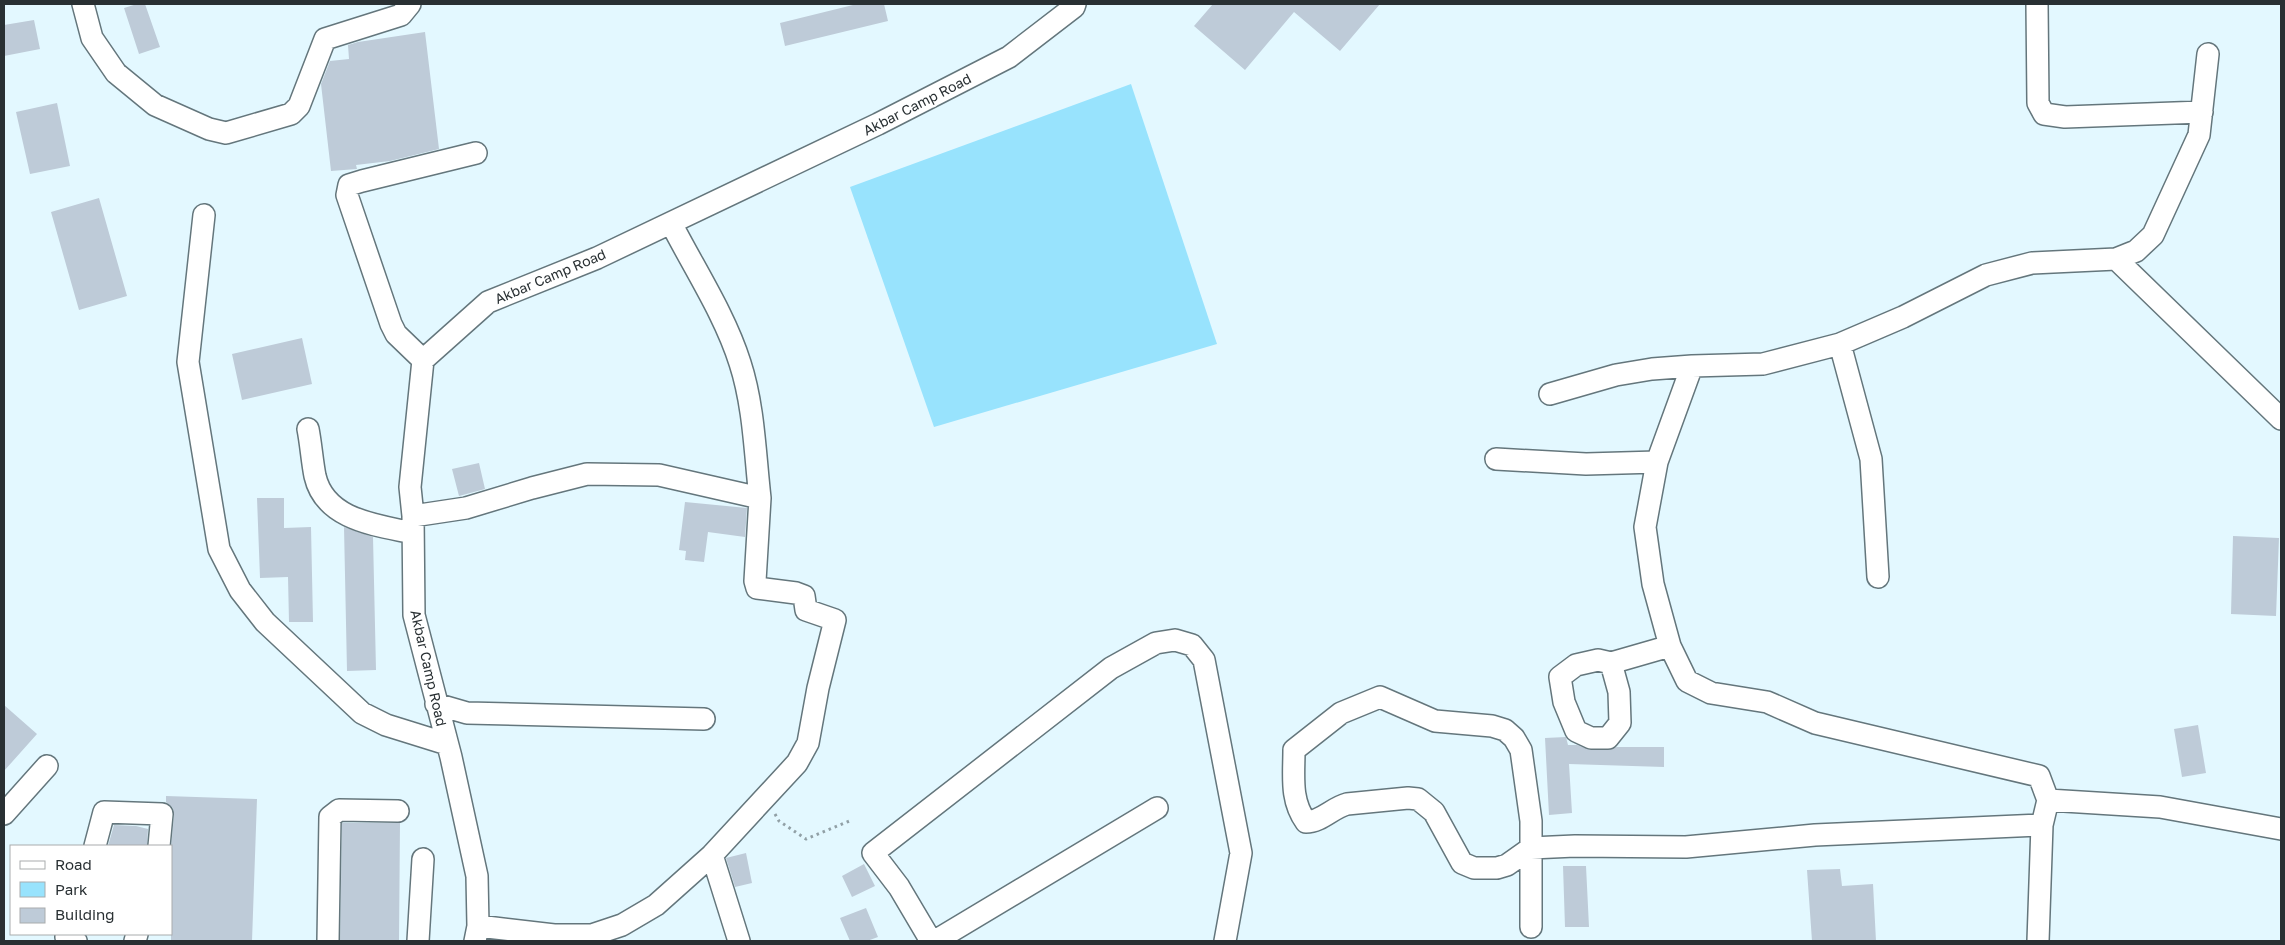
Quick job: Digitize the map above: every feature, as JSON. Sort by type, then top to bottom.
[{"type":"street","points":[[83,4],[92,38],[116,74],[155,105],[209,129],[226,133],[291,114],[299,106],[325,39],[401,15],[410,4]]},
{"type":"street","name":"Akbar Camp Road","points":[[477,934],[477,876],[447,744],[414,615],[413,524],[410,487],[422,360],[488,302],[597,258],[878,124],[1009,57],[1074,7],[1075,4]]},
{"type":"street","points":[[2037,4],[2038,103],[2044,114],[2065,117],[2202,112]]},
{"type":"street","points":[[1550,394],[1616,375],[1652,369],[1764,364],[1840,344],[1903,317],[1986,275],[2032,263],[2116,259],[2136,251],[2153,235],[2199,135],[2208,54]]},
{"type":"street","points":[[422,360],[396,334],[391,324],[347,195],[350,185],[362,181],[476,153]]},
{"type":"street","points":[[204,215],[188,362],[220,549],[240,590],[265,622],[362,713],[386,725],[447,744]]},
{"type":"street","points":[[477,934],[592,935],[622,925],[656,905],[712,855],[797,763],[808,743],[818,688],[835,620],[806,610],[804,596],[796,593],[757,588],[755,580],[760,498],[752,428],[740,364],[729,335],[671,223]]},
{"type":"street","points":[[2116,259],[2281,419]]},
{"type":"street","points":[[1840,344],[1871,459],[1878,578]]},
{"type":"street","points":[[1692,366],[1657,462],[1645,527],[1653,584],[1670,646],[1687,681],[1711,693],[1767,702],[1815,723],[2039,776],[2048,800],[2042,825],[2038,941]]},
{"type":"street","points":[[308,429],[315,478],[328,502],[359,521],[413,524],[532,488],[587,474],[659,475],[760,498]]},
{"type":"street","points":[[1496,459],[1586,464],[1657,462]]},
{"type":"street","points":[[931,941],[899,886],[874,853],[1112,668],[1156,643],[1175,640],[1192,645],[1204,660],[1240,853],[1225,941]]},
{"type":"street","points":[[1611,663],[1670,646]]},
{"type":"street","points":[[1531,927],[1531,848],[1531,820],[1521,750],[1514,738],[1505,730],[1492,726],[1435,721],[1380,697],[1341,713],[1294,750],[1293,792],[1298,812],[1306,822],[1315,822],[1338,806],[1347,804],[1408,798],[1418,800],[1434,812],[1462,863],[1474,868],[1497,868],[1507,865],[1531,848],[1575,846],[1686,847],[1815,835],[2042,825]]},
{"type":"street","points":[[436,704],[460,712],[484,714],[704,719]]},
{"type":"street","points":[[4,814],[47,766]]},
{"type":"street","points":[[2048,800],[2160,807],[2281,829]]},
{"type":"street","points":[[935,941],[1157,808]]},
{"type":"street","points":[[328,941],[330,817],[339,810],[398,810]]},
{"type":"street","points":[[95,845],[104,812],[162,814],[159,845]]},
{"type":"street","points":[[712,855],[739,941]]},
{"type":"street","points":[[418,941],[423,859]]},
{"type":"path","points":[[764,797],[779,821],[806,839],[852,820]]},
{"type":"green space","points":[[1131,84],[1217,344],[934,427],[850,187]]},
{"type":"building","points":[[145,4],[160,47],[139,54],[124,8]]},
{"type":"building","points":[[857,4],[884,4],[888,21],[785,46],[780,23]]},
{"type":"building","points":[[1213,4],[1380,4],[1340,51],[1294,12],[1245,70],[1194,26]]},
{"type":"building","points":[[34,20],[40,49],[4,56],[4,25]]},
{"type":"building","points":[[425,32],[439,149],[390,161],[356,165],[357,169],[331,171],[321,84],[330,61],[349,59],[348,45]]},
{"type":"building","points":[[57,103],[70,166],[30,174],[16,112]]},
{"type":"building","points":[[99,198],[127,296],[79,310],[51,212]]},
{"type":"building","points":[[302,338],[312,384],[242,400],[232,354]]},
{"type":"building","points":[[479,463],[485,489],[459,496],[452,469]]},
{"type":"building","points":[[257,498],[284,498],[284,528],[311,527],[313,622],[289,622],[288,577],[260,578]]},
{"type":"building","points":[[685,502],[747,508],[745,537],[708,532],[704,562],[685,560],[686,551],[679,550]]},
{"type":"building","points":[[344,527],[373,537],[376,670],[347,671]]},
{"type":"building","points":[[2233,536],[2279,538],[2276,616],[2231,614]]},
{"type":"building","points":[[4,705],[37,734],[4,771]]},
{"type":"building","points":[[2198,725],[2206,773],[2182,777],[2174,729]]},
{"type":"building","points":[[1566,737],[1568,745],[1577,745],[1591,750],[1608,750],[1617,747],[1664,747],[1664,767],[1569,764],[1572,813],[1549,815],[1545,738]]},
{"type":"building","points":[[166,796],[257,799],[252,941],[171,941],[171,845],[174,815],[173,808],[166,802]]},
{"type":"building","points":[[342,823],[400,823],[399,941],[340,941]]},
{"type":"building","points":[[114,825],[136,826],[148,829],[147,845],[108,845]]},
{"type":"building","points":[[746,853],[752,883],[735,887],[726,858]]},
{"type":"building","points":[[864,864],[875,886],[852,897],[842,876]]},
{"type":"building","points":[[1563,866],[1586,866],[1589,927],[1565,927]]},
{"type":"building","points":[[1840,869],[1842,886],[1873,884],[1876,941],[1812,941],[1807,870]]},
{"type":"building","points":[[866,908],[878,937],[867,941],[850,941],[840,918]]}]
